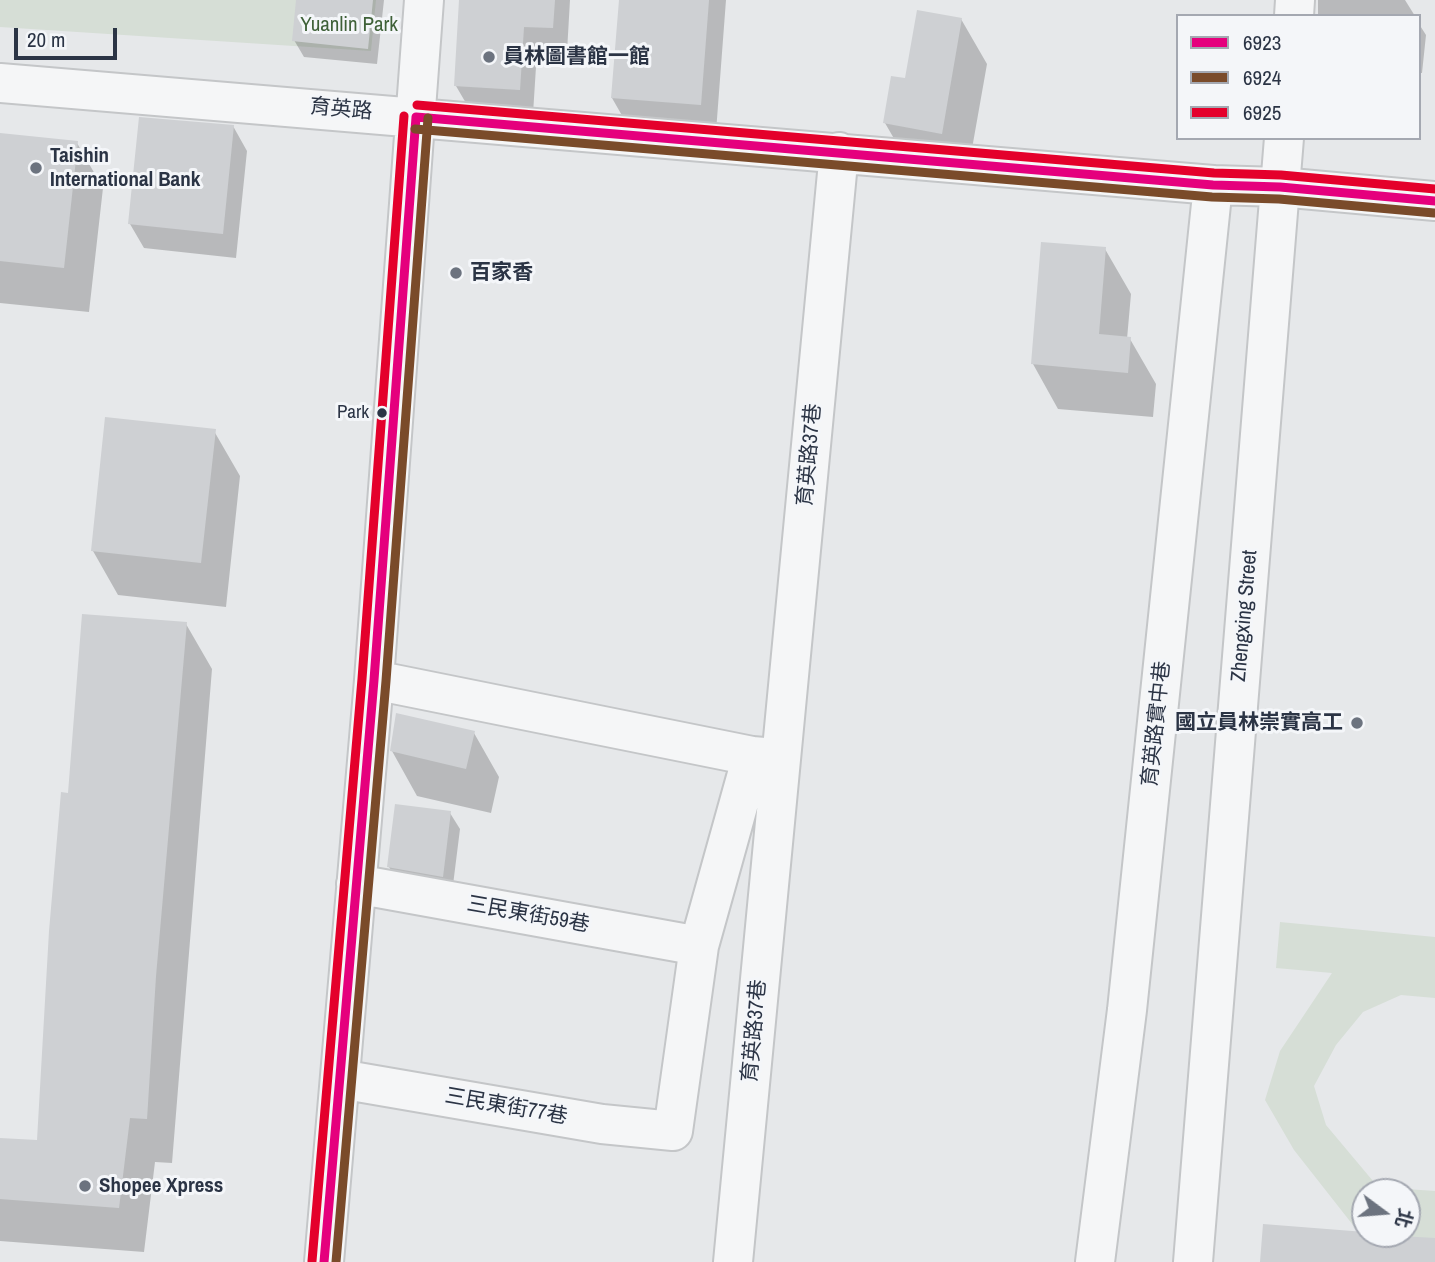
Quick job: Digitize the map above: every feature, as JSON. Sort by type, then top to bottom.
[{"type":"street","points":[[324,1262],[374,680],[424,0]]},
{"type":"street","name":"育英路","points":[[0,83],[1213,185],[1280,187],[1435,201]]},
{"type":"street","name":"Zhengxing Street","points":[[1193,1262],[1284,140]]},
{"type":"street","name":"育英路37巷","points":[[733,1262],[767,757],[839,152]]},
{"type":"street","name":"育英路實中巷","points":[[1095,1262],[1129,996],[1213,185]]},
{"type":"street","points":[[374,680],[767,757],[699,946]]},
{"type":"street","name":"三民東街59巷","points":[[356,884],[699,946]]},
{"type":"street","name":"三民東街77巷","points":[[340,1079],[602,1124],[673,1131],[699,946]]},
{"type":"green space","name":"Yuanlin Park","points":[[0,0],[376,0],[371,51],[0,27]]},
{"type":"green space","points":[[1280,922],[1435,937],[1435,998],[1401,995],[1363,1012],[1336,1045],[1314,1086],[1326,1125],[1370,1178],[1351,1178],[1351,1223],[1294,1150],[1265,1100],[1280,1051],[1332,973],[1276,968]]},
{"type":"green space","points":[[1421,1190],[1435,1191],[1435,1240],[1421,1239]]},
{"type":"building","points":[[296,0],[373,0],[368,49],[292,41]]},
{"type":"building","name":"員林圖書館一館","points":[[459,0],[555,0],[553,28],[524,27],[520,90],[454,86]]},
{"type":"building","points":[[619,0],[709,0],[701,105],[611,98]]},
{"type":"building","points":[[917,10],[962,18],[942,134],[883,123],[891,76],[905,78]]},
{"type":"building","points":[[139,117],[234,125],[223,234],[128,224]]},
{"type":"building","points":[[0,133],[78,141],[64,268],[0,261]]},
{"type":"building","points":[[1041,242],[1106,247],[1099,334],[1131,337],[1128,373],[1031,364]]},
{"type":"building","points":[[105,417],[216,429],[201,563],[91,551]]},
{"type":"building","points":[[82,614],[187,622],[156,976],[147,1119],[130,1118],[119,1208],[0,1199],[0,1138],[37,1140],[49,931],[61,792],[68,793]]},
{"type":"building","points":[[396,713],[475,731],[466,769],[390,751]]},
{"type":"building","points":[[395,804],[451,811],[443,877],[387,867]]},
{"type":"building","points":[[1263,1224],[1351,1231],[1351,1248],[1421,1248],[1421,1237],[1435,1238],[1435,1262],[1260,1262]]},
{"type":"transit line","name":"6925","points":[[417,105],[1214,173],[1281,175],[1435,189]]},
{"type":"transit line","name":"6925","points":[[312,1261],[362,679],[404,116]]},
{"type":"transit line","name":"6923","points":[[416,117],[1213,185],[1280,187],[1435,201]]},
{"type":"transit line","name":"6923","points":[[324,1262],[374,680],[416,117]]},
{"type":"transit line","name":"6924","points":[[336,1262],[386,681],[428,118]]},
{"type":"transit line","name":"6924","points":[[415,129],[1212,197],[1279,199],[1434,213]]},
{"type":"place","name":"員林圖書館一館","points":[[489,57]]},
{"type":"place","name":"Taishin International Bank","points":[[36,168]]},
{"type":"place","name":"百家香","points":[[456,273]]},
{"type":"place","name":"Park","points":[[382,413]]},
{"type":"place","name":"國立員林崇實高工","points":[[1357,723]]},
{"type":"place","name":"Shopee Xpress","points":[[85,1186]]}]
